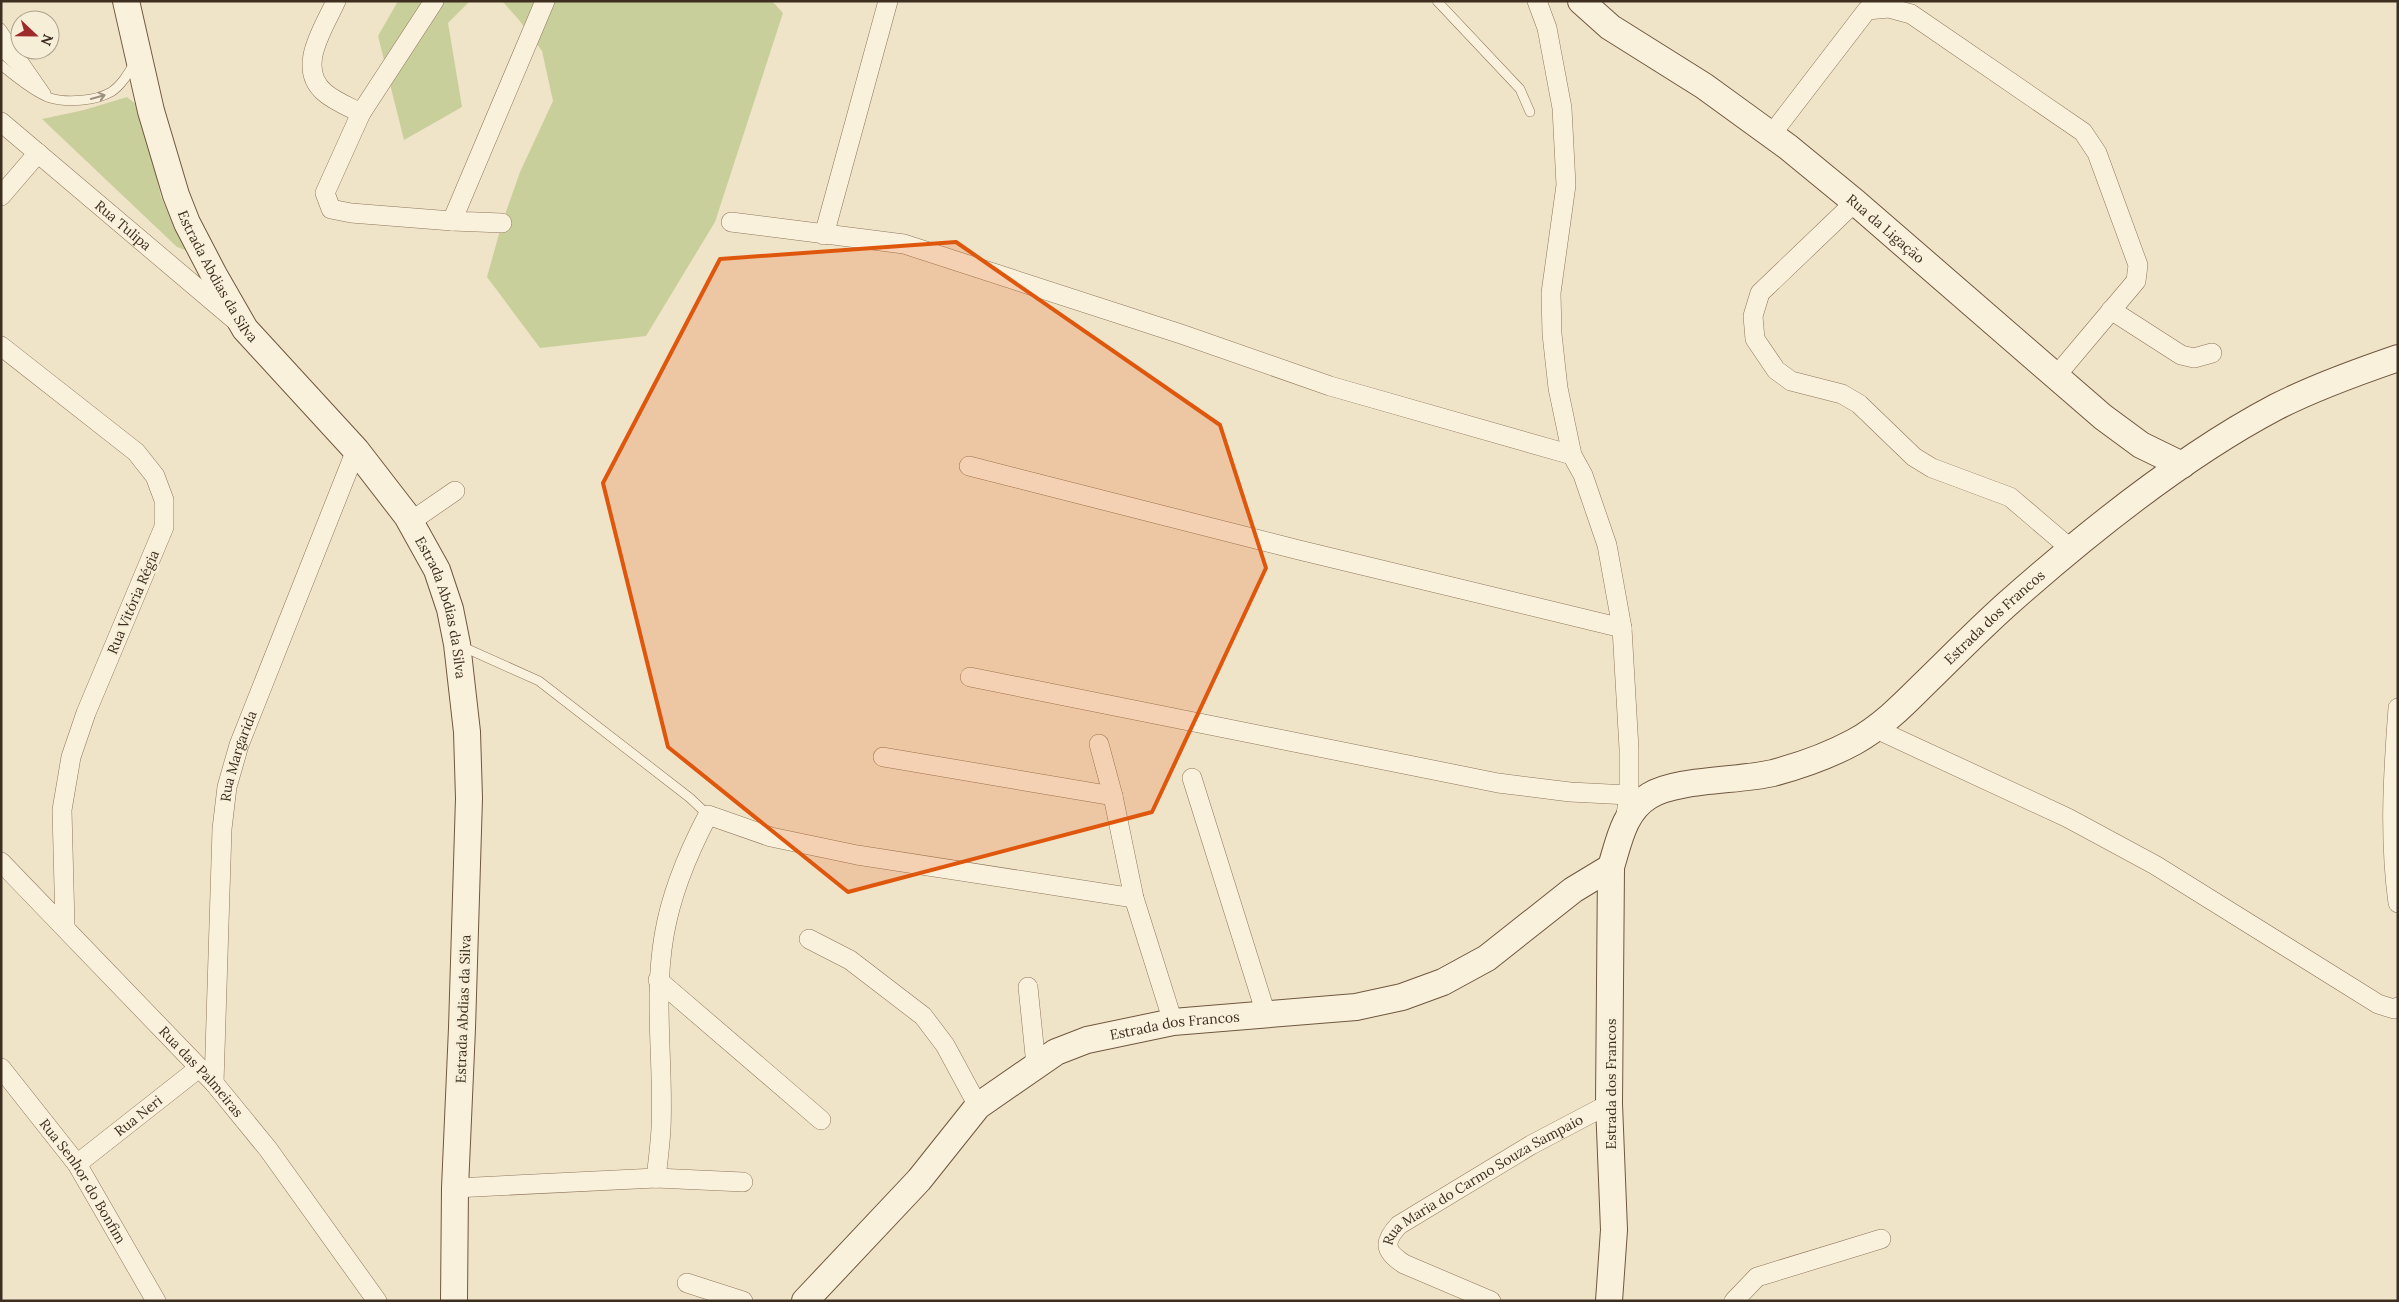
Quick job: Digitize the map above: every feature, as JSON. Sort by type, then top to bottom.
[{"type":"street","name":"Estrada Abdias da Silva","points":[[126,1],[138,57],[176,195],[192,231],[245,329],[356,450],[383,483],[410,522],[437,570],[450,609],[457,644],[467,732],[469,798],[463,1018],[455,1188],[454,1301]]},
{"type":"street","points":[[336,1],[312,56],[312,78],[325,92],[361,113]]},
{"type":"street","points":[[434,1],[361,113],[325,193],[331,209],[352,213],[502,223]]},
{"type":"street","points":[[452,221],[545,1]]},
{"type":"street","points":[[824,235],[888,1]]},
{"type":"street","points":[[1537,1],[1547,28],[1562,108],[1566,186],[1551,292],[1552,334],[1558,388],[1572,455],[1583,475],[1607,545],[1622,628],[1629,749],[1629,795],[1625,822]]},
{"type":"street","name":"Rua da Ligação","points":[[1581,1],[1610,27],[1704,86],[1771,135],[1856,202],[2102,417],[2141,445],[2182,465]]},
{"type":"street","points":[[1771,135],[1867,10],[1889,8],[1911,14],[2083,132],[2097,153],[2138,265],[2136,281],[2056,376]]},
{"type":"street","name":"Rua Tulipa","points":[[1,122],[245,329]]},
{"type":"street","points":[[1,196],[38,153]]},
{"type":"street","points":[[1856,202],[1760,293],[1753,316],[1755,339],[1776,370],[1791,382],[1842,394],[1859,404],[1914,457],[1932,468],[2010,497],[2071,549]]},
{"type":"street","points":[[731,222],[904,244],[1172,331],[1330,386],[1572,455]]},
{"type":"street","points":[[2111,310],[2181,355],[2194,358],[2212,353]]},
{"type":"street","name":"Rua Vitória Régia","points":[[1,346],[136,452],[155,476],[164,500],[164,527],[86,713],[71,756],[62,810],[65,926]]},
{"type":"street","name":"Estrada dos Francos","points":[[1609,1301],[1614,1230],[1609,1104],[1611,867],[1625,822],[1634,809],[1649,795],[1671,788],[1772,773],[1855,742],[1895,712],[2005,607],[2071,549],[2182,465],[2233,431],[2278,406],[2353,373],[2398,358]]},
{"type":"street","name":"Rua Margarida","points":[[214,1083],[222,829],[227,787],[239,745],[265,675],[356,450]]},
{"type":"street","points":[[970,466],[1308,552],[1622,628]]},
{"type":"street","points":[[410,522],[454,491]]},
{"type":"street","points":[[970,676],[1498,783],[1570,792],[1629,795]]},
{"type":"street","points":[[2398,708],[2392,802],[2392,863],[2398,903]]},
{"type":"street","points":[[1874,728],[2068,818],[2155,865],[2378,1004],[2394,1009],[2398,1007]]},
{"type":"street","points":[[1099,744],[1113,796],[1134,898],[1173,1022]]},
{"type":"street","points":[[883,757],[1113,796]]},
{"type":"street","points":[[1192,778],[1266,1014]]},
{"type":"street","points":[[656,1178],[661,1128],[658,980],[664,934],[677,882],[688,852],[708,815],[771,837],[857,855],[1134,898]]},
{"type":"street","name":"Rua das Palmeiras","points":[[1,862],[65,926],[214,1083],[268,1150],[378,1301]]},
{"type":"street","name":"Estrada dos Francos","points":[[804,1301],[919,1180],[978,1106],[1056,1052],[1086,1040],[1173,1022],[1356,1007],[1402,997],[1443,982],[1487,958],[1573,890],[1611,867]]},
{"type":"street","points":[[808,939],[850,960],[923,1016],[945,1045],[978,1106]]},
{"type":"street","points":[[658,980],[821,1120]]},
{"type":"street","points":[[1028,987],[1036,1066]]},
{"type":"street","name":"Rua Senhor do Bonfim","points":[[1,1068],[77,1164],[156,1301]]},
{"type":"street","name":"Rua Neri","points":[[77,1164],[199,1068]]},
{"type":"street","name":"Rua Maria do Carmo Souza Sampaio","points":[[1491,1301],[1404,1264],[1392,1256],[1387,1245],[1390,1234],[1399,1224],[1523,1150],[1609,1104]]},
{"type":"street","points":[[455,1188],[656,1178],[743,1182]]},
{"type":"street","points":[[1734,1301],[1757,1277],[1882,1239]]},
{"type":"street","points":[[687,1283],[743,1301]]},
{"type":"lane","points":[[1437,1],[1520,88],[1530,112]]},
{"type":"lane","points":[[1,28],[49,98]]},
{"type":"lane","points":[[1,42],[49,98]]},
{"type":"lane","points":[[1,52],[49,98]]},
{"type":"lane","points":[[1,65],[14,76],[49,98],[94,99],[112,92],[124,80],[138,57]]},
{"type":"lane","points":[[457,644],[539,681],[690,798],[708,815]]},
{"type":"highlighted area","points":[[956,242],[1220,425],[1266,568],[1152,812],[848,892],[668,747],[603,483],[720,259]]},
{"type":"green space","points":[[398,1],[470,1],[448,23],[462,107],[404,140],[378,36]]},
{"type":"green space","points":[[502,1],[772,1],[783,13],[715,222],[646,336],[540,348],[487,277],[502,223],[520,172],[553,101],[542,51]]},
{"type":"green space","points":[[127,97],[142,109],[161,197],[173,224],[188,244],[185,250],[177,247],[42,119],[84,110]]}]
